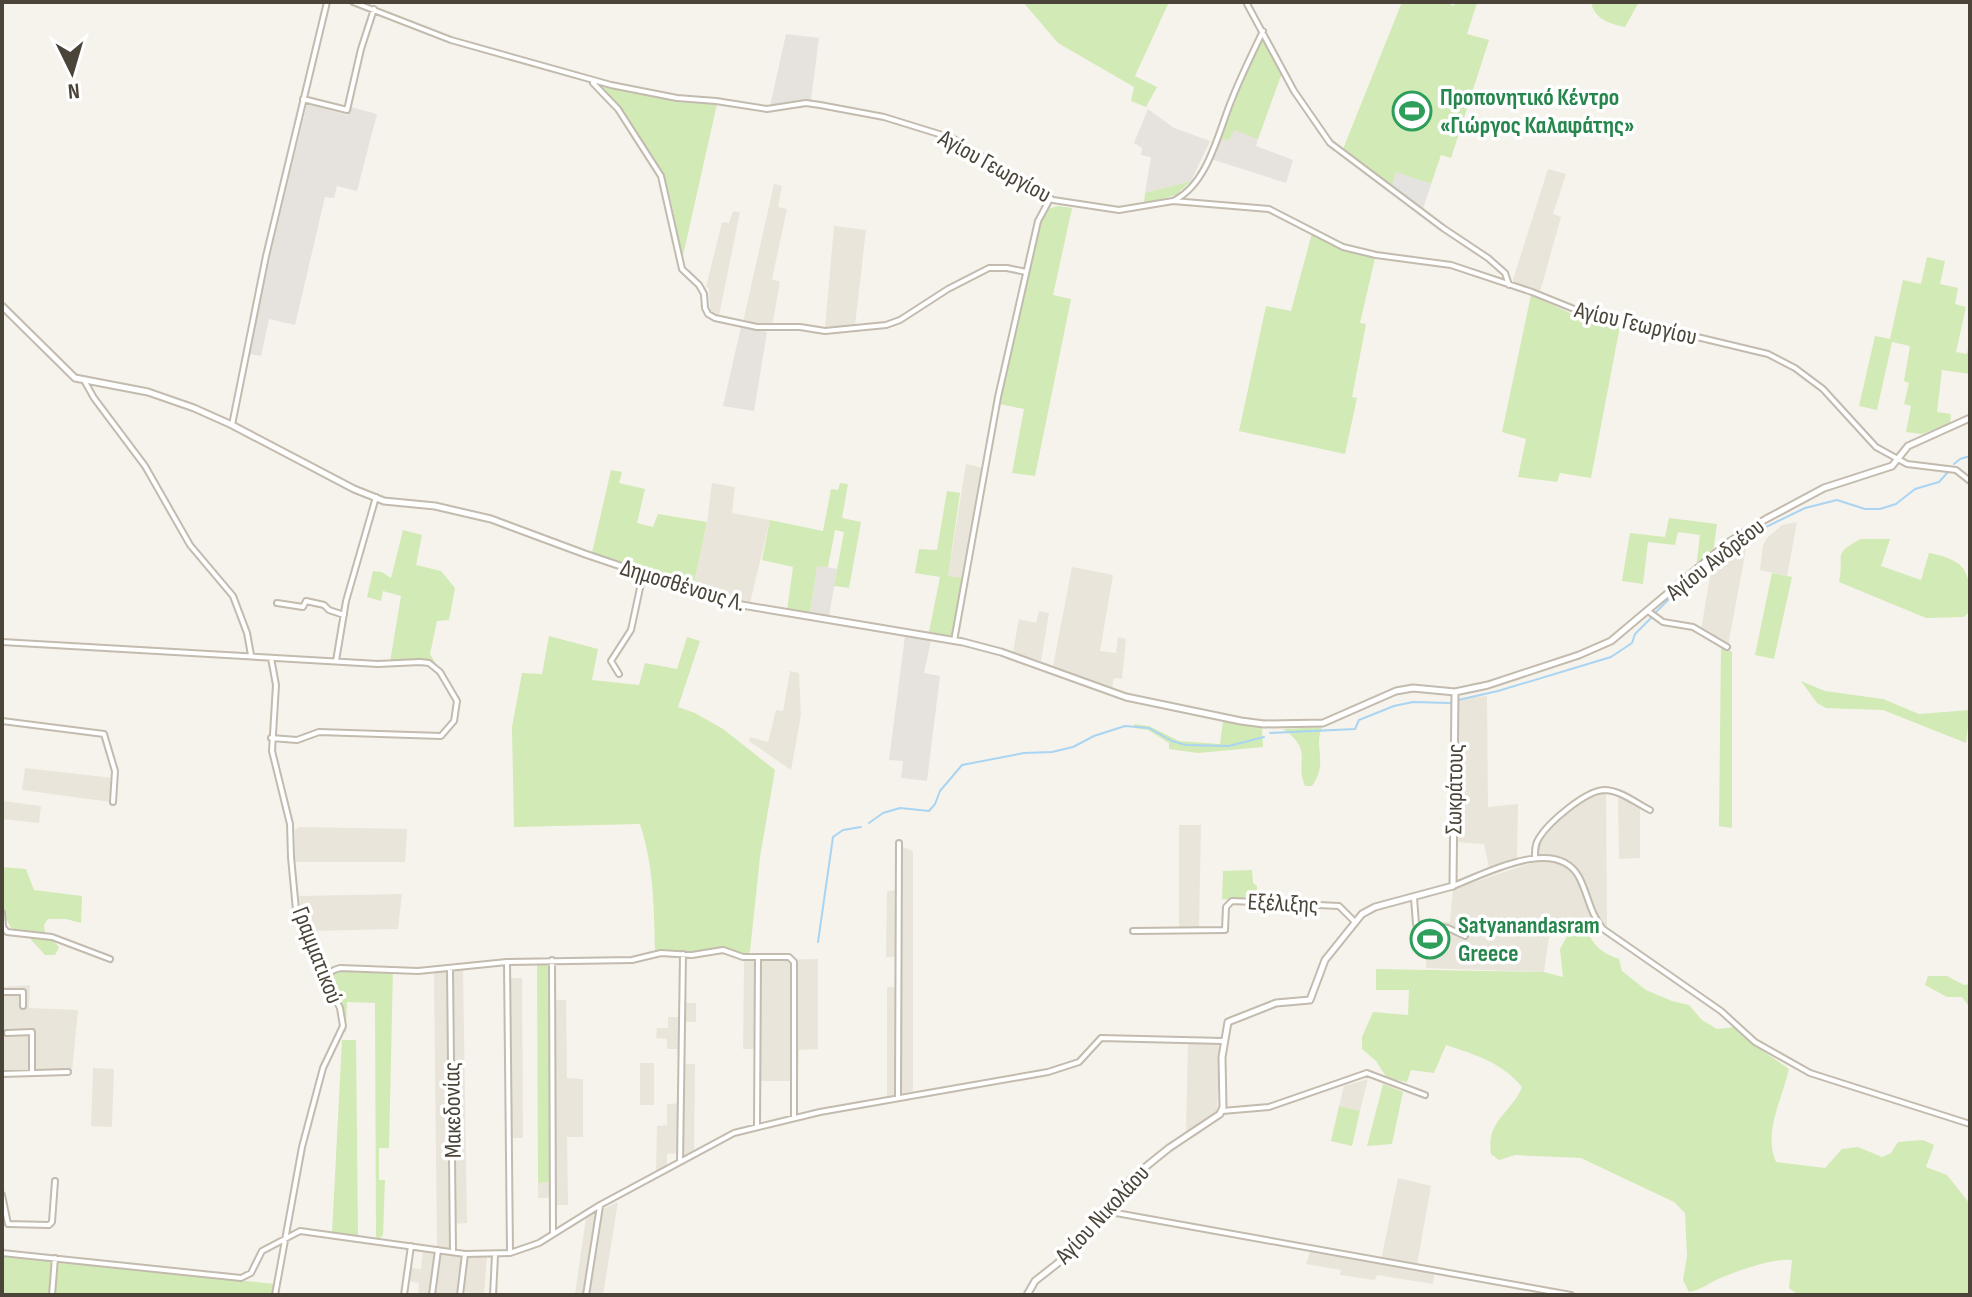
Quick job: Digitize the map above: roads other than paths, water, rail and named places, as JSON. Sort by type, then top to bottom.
[{"type":"street","points":[[232,425],[257,295],[327,2]]},
{"type":"street","name":"Αγίου Γεωργίου","points":[[353,2],[451,40],[590,80],[677,98],[767,109],[806,103],[895,120],[952,138],[1050,199],[1119,210],[1173,201],[1269,209],[1343,247],[1376,255],[1449,264],[1584,313],[1768,354],[1783,360],[1823,389],[1876,447],[1907,464],[1956,470],[1970,481]]},
{"type":"street","points":[[1246,2],[1294,91],[1330,143],[1488,258],[1505,273],[1509,285]]},
{"type":"street","points":[[303,99],[347,110],[374,9]]},
{"type":"street","points":[[1173,201],[1188,194],[1198,179],[1263,31]]},
{"type":"street","points":[[590,80],[618,109],[661,176],[682,269],[699,285],[704,294],[705,308],[715,318],[757,327],[800,327],[825,331],[886,325],[900,320],[948,289],[989,268],[1026,272]]},
{"type":"street","points":[[954,641],[995,411],[1038,221],[1050,199]]},
{"type":"street","name":"Δημοσθένους Λ.","points":[[2,306],[68,372],[85,382],[148,392],[232,425],[354,489],[376,497],[491,519],[730,603],[954,641],[1001,652],[1126,697],[1264,724],[1323,723],[1396,691],[1413,688],[1455,692]]},
{"type":"street","points":[[85,382],[145,466],[190,545],[233,596],[251,655]]},
{"type":"street","name":"Αγίου Ανδρέου","points":[[1455,692],[1488,685],[1579,655],[1615,638],[1729,542],[1766,519],[1824,488],[1892,466],[1908,446],[1970,418]]},
{"type":"street","points":[[336,661],[344,615],[376,497]]},
{"type":"street","points":[[619,674],[611,661],[631,630],[644,573]]},
{"type":"street","points":[[277,603],[303,607],[306,601],[344,615]]},
{"type":"street","points":[[1648,611],[1663,622],[1693,627],[1727,647]]},
{"type":"street","points":[[2,642],[378,664],[429,663],[440,672],[457,701],[454,721],[446,733],[434,736],[319,732],[297,740],[271,738]]},
{"type":"street","name":"Γραμματικού","points":[[271,657],[276,685],[271,738],[276,774],[290,824],[296,910],[317,951],[323,978],[340,1008],[343,1026],[323,1068],[302,1147],[275,1295]]},
{"type":"street","name":"Σωκράτους","points":[[1453,886],[1455,692]]},
{"type":"street","points":[[2,721],[104,734],[115,771],[113,802]]},
{"type":"street","points":[[1535,857],[1536,844],[1542,835],[1574,804],[1591,793],[1614,792],[1650,810]]},
{"type":"street","points":[[898,1097],[899,843]]},
{"type":"street","points":[[1425,1095],[1367,1073],[1269,1107],[1222,1111],[1223,1041],[1228,1022],[1276,1003],[1310,1000],[1325,960],[1355,922],[1375,907],[1453,886],[1535,857],[1554,858],[1573,868],[1580,878],[1597,922],[1603,929],[1721,1011],[1755,1042],[1810,1073],[1970,1124]]},
{"type":"street","points":[[1414,898],[1416,924],[1448,928],[1465,936]]},
{"type":"street","name":"Εξέλιξης","points":[[1133,931],[1225,930],[1226,907],[1232,901],[1339,906],[1355,922]]},
{"type":"street","points":[[2,913],[3,927],[7,932],[52,937],[110,959]]},
{"type":"street","points":[[323,978],[340,968],[409,971],[552,959],[632,960],[661,953],[702,955],[723,950],[743,957],[793,958],[794,1117]]},
{"type":"street","points":[[680,1162],[683,954]]},
{"type":"street","points":[[757,1126],[758,957]]},
{"type":"street","points":[[552,959],[553,1233]]},
{"type":"street","points":[[507,962],[510,1253]]},
{"type":"street","name":"Μακεδονίας","points":[[450,969],[453,1252]]},
{"type":"street","points":[[2,992],[23,992],[23,1006]]},
{"type":"street","points":[[7,1033],[32,1032],[32,1073]]},
{"type":"street","points":[[2,1253],[241,1278],[252,1271],[259,1253],[286,1236],[305,1231],[465,1254],[510,1253],[539,1243],[718,1139],[757,1126],[1062,1068],[1085,1058],[1101,1038],[1223,1041]]},
{"type":"street","points":[[2,1074],[68,1072]]},
{"type":"street","name":"Αγίου Νικολάου","points":[[1027,1295],[1035,1281],[1058,1263],[1133,1177],[1222,1111]]},
{"type":"street","points":[[2,1195],[8,1224],[49,1225],[52,1222],[55,1181]]},
{"type":"street","points":[[586,1295],[600,1205]]},
{"type":"street","points":[[1103,1210],[1571,1295]]},
{"type":"street","points":[[404,1295],[411,1245]]},
{"type":"street","points":[[432,1295],[438,1250]]},
{"type":"street","points":[[460,1295],[465,1254]]},
{"type":"street","points":[[493,1295],[495,1255]]},
{"type":"street","points":[[52,1295],[55,1258]]},
{"type":"waterway","points":[[1954,464],[1970,456]]},
{"type":"waterway","points":[[1656,612],[1764,528],[1805,508],[1837,500],[1865,509],[1880,509],[1896,504],[1915,489],[1939,482],[1948,472]]},
{"type":"waterway","points":[[1458,700],[1611,657],[1632,643],[1635,634],[1651,618]]},
{"type":"waterway","points":[[1270,733],[1355,729],[1359,720],[1394,706],[1413,702],[1450,703]]},
{"type":"waterway","points":[[869,823],[883,813],[900,808],[929,811],[940,791],[962,765],[1073,747],[1125,726],[1149,728],[1186,745],[1229,746],[1264,737]]},
{"type":"waterway","points":[[818,942],[833,837],[843,830],[861,827]]},
{"type":"place","name":"Προπονητικό Κέντρο «Γιώργος Καλαφάτης»","points":[[1412,111]]},
{"type":"place","name":"Satyanandasram Greece","points":[[1430,939]]}]
